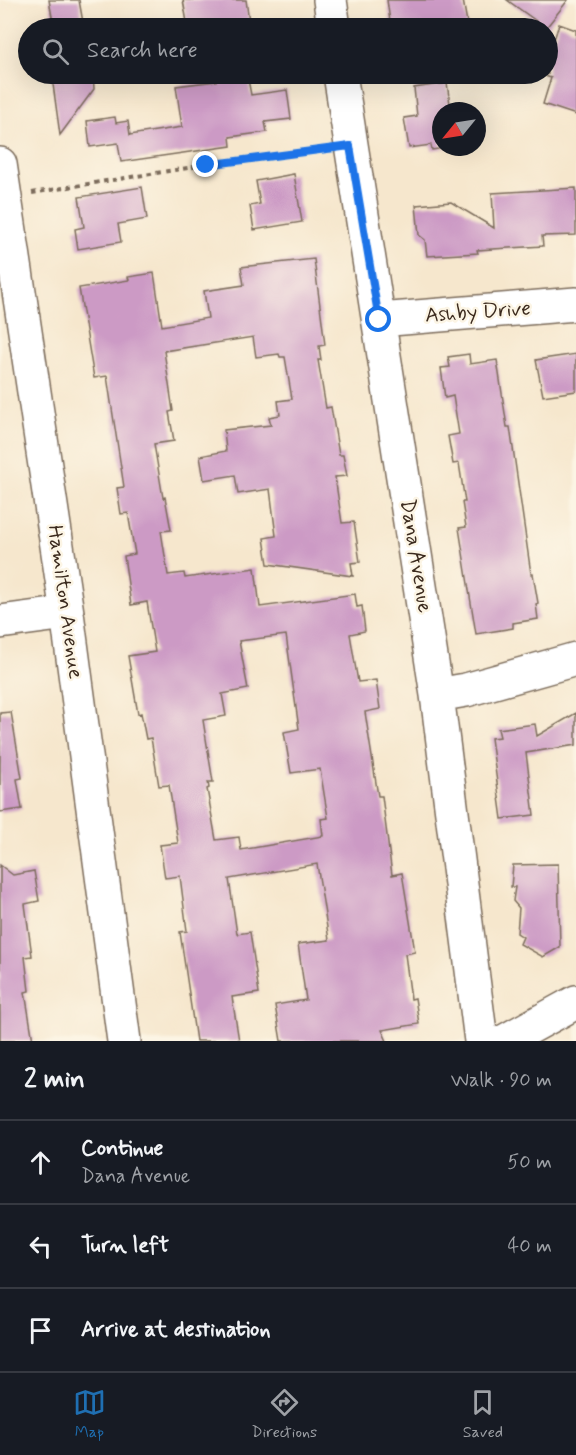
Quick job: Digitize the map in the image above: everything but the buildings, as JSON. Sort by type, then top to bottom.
[{"type":"street","points":[[330,0],[333,18]]},
{"type":"street","name":"Dana Avenue","points":[[341,84],[437,695],[481,1041]]},
{"type":"street","name":"Hamilton Avenue","points":[[0,164],[67,613],[124,1041]]},
{"type":"street","name":"Ashby Drive","points":[[379,320],[576,304]]},
{"type":"street","points":[[0,622],[67,613]]},
{"type":"street","points":[[437,695],[466,690],[576,659]]},
{"type":"street","points":[[505,1041],[576,1002]]},
{"type":"path","points":[[5,198],[206,165],[350,146]]},
{"type":"route","points":[[206,165],[350,146],[379,320]]}]
